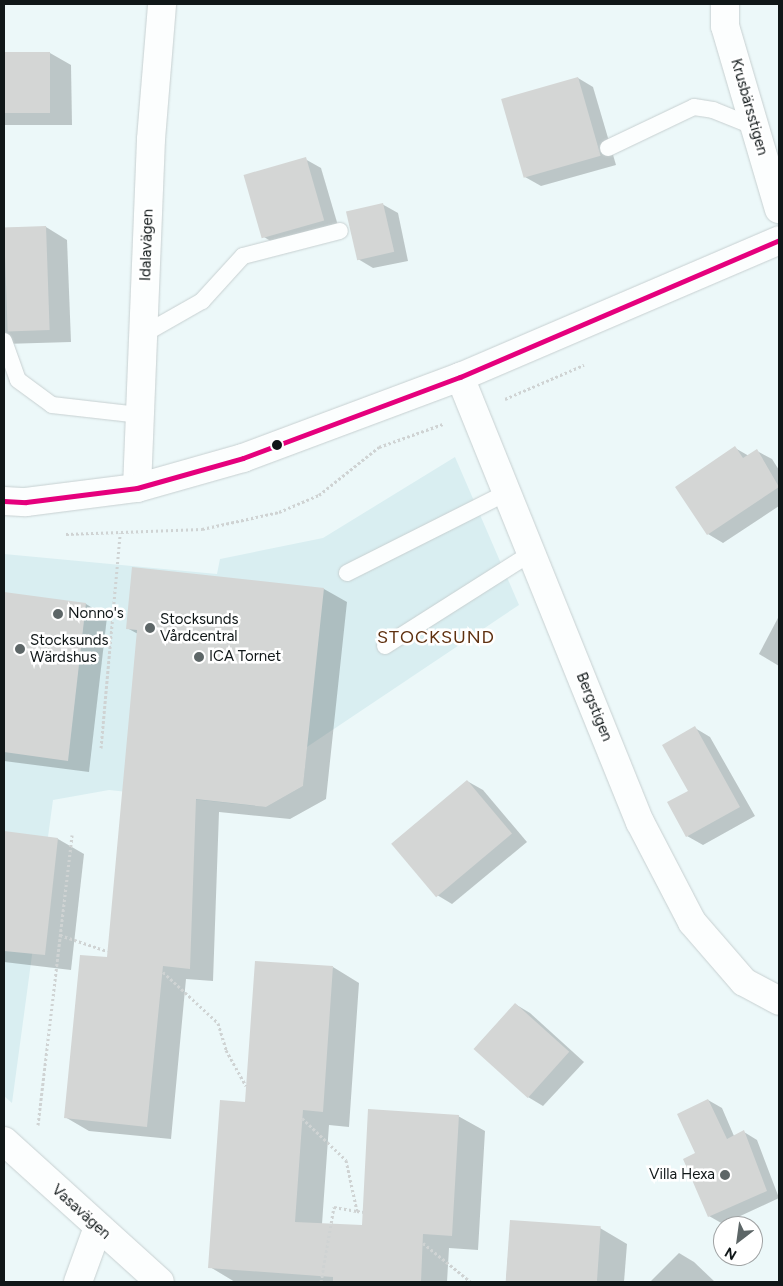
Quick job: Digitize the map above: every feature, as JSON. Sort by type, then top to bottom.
[{"type":"street","name":"Idalavägen","points":[[138,488],[151,139],[162,4]]},
{"type":"street","name":"Krusbärsstigen","points":[[725,4],[725,26],[779,209]]},
{"type":"street","points":[[4,501],[26,502],[138,488],[243,458],[460,377],[779,240]]},
{"type":"street","name":"Bergstigen","points":[[460,377],[640,822],[692,922],[744,982],[779,1001]]},
{"type":"street","name":"Vasavägen","points":[[11,1149],[160,1282]]},
{"type":"street","points":[[78,1282],[98,1227]]},
{"type":"lane","points":[[608,148],[694,107],[713,110],[755,127]]},
{"type":"lane","points":[[144,334],[202,301],[243,256],[340,231]]},
{"type":"lane","points":[[4,341],[18,380],[52,405],[140,415]]},
{"type":"lane","points":[[347,573],[506,493]]},
{"type":"lane","points":[[385,646],[532,558]]},
{"type":"path","points":[[101,748],[120,533]]},
{"type":"path","points":[[11,1149],[38,1130],[72,835]]},
{"type":"path","points":[[60,935],[107,951]]},
{"type":"path","points":[[163,972],[218,1023],[226,1050],[246,1086]]},
{"type":"path","points":[[302,1118],[346,1160],[357,1211]]},
{"type":"path","points":[[321,1282],[334,1207],[363,1212]]},
{"type":"path","points":[[423,1243],[471,1282]]},
{"type":"shaded area","points":[[455,457],[519,605],[307,747],[303,786],[266,807],[109,790],[53,800],[12,1103],[4,1096],[4,554],[217,574],[220,559],[323,538]]},
{"type":"building","points":[[4,52],[50,52],[50,113],[4,113]]},
{"type":"building","points":[[578,77],[601,156],[524,178],[501,99]]},
{"type":"building","points":[[306,157],[324,220],[262,238],[244,175]]},
{"type":"building","points":[[383,203],[394,252],[357,260],[346,212]]},
{"type":"building","points":[[46,226],[50,330],[8,331],[4,227]]},
{"type":"building","points":[[735,446],[743,458],[757,449],[779,487],[707,535],[675,487]]},
{"type":"building","points":[[132,567],[324,588],[303,786],[266,807],[196,799],[190,969],[163,966],[147,1127],[64,1118],[80,955],[107,957],[137,630],[126,629]]},
{"type":"building","points":[[4,592],[86,603],[68,761],[4,752]]},
{"type":"building","points":[[695,726],[740,807],[686,837],[667,802],[688,791],[662,745]]},
{"type":"building","points":[[467,780],[512,834],[436,897],[391,844]]},
{"type":"building","points":[[4,831],[58,838],[45,955],[4,951]]},
{"type":"building","points":[[255,961],[333,966],[323,1112],[303,1110],[295,1222],[362,1225],[368,1109],[459,1115],[452,1236],[423,1234],[421,1282],[333,1282],[333,1277],[208,1268],[220,1100],[245,1102]]},
{"type":"building","points":[[515,1003],[569,1052],[528,1098],[474,1049]]},
{"type":"building","name":"Villa Hexa","points":[[708,1099],[727,1139],[744,1130],[767,1191],[708,1217],[683,1159],[695,1153],[677,1114]]},
{"type":"building","points":[[510,1220],[601,1226],[597,1282],[506,1282]]},
{"type":"transit line","points":[[4,501],[26,502],[137,488],[243,458],[460,377],[779,240]]},
{"type":"place","name":"Nonno's","points":[[58,614]]},
{"type":"place","name":"Stocksunds Vårdcentral","points":[[150,628]]},
{"type":"place","name":"Stocksunds Wärdshus","points":[[20,649]]},
{"type":"place","name":"ICA Tornet","points":[[199,657]]},
{"type":"place","name":"Villa Hexa","points":[[725,1175]]},
{"type":"district","name":"STOCKSUND","points":[[436,637]]}]
